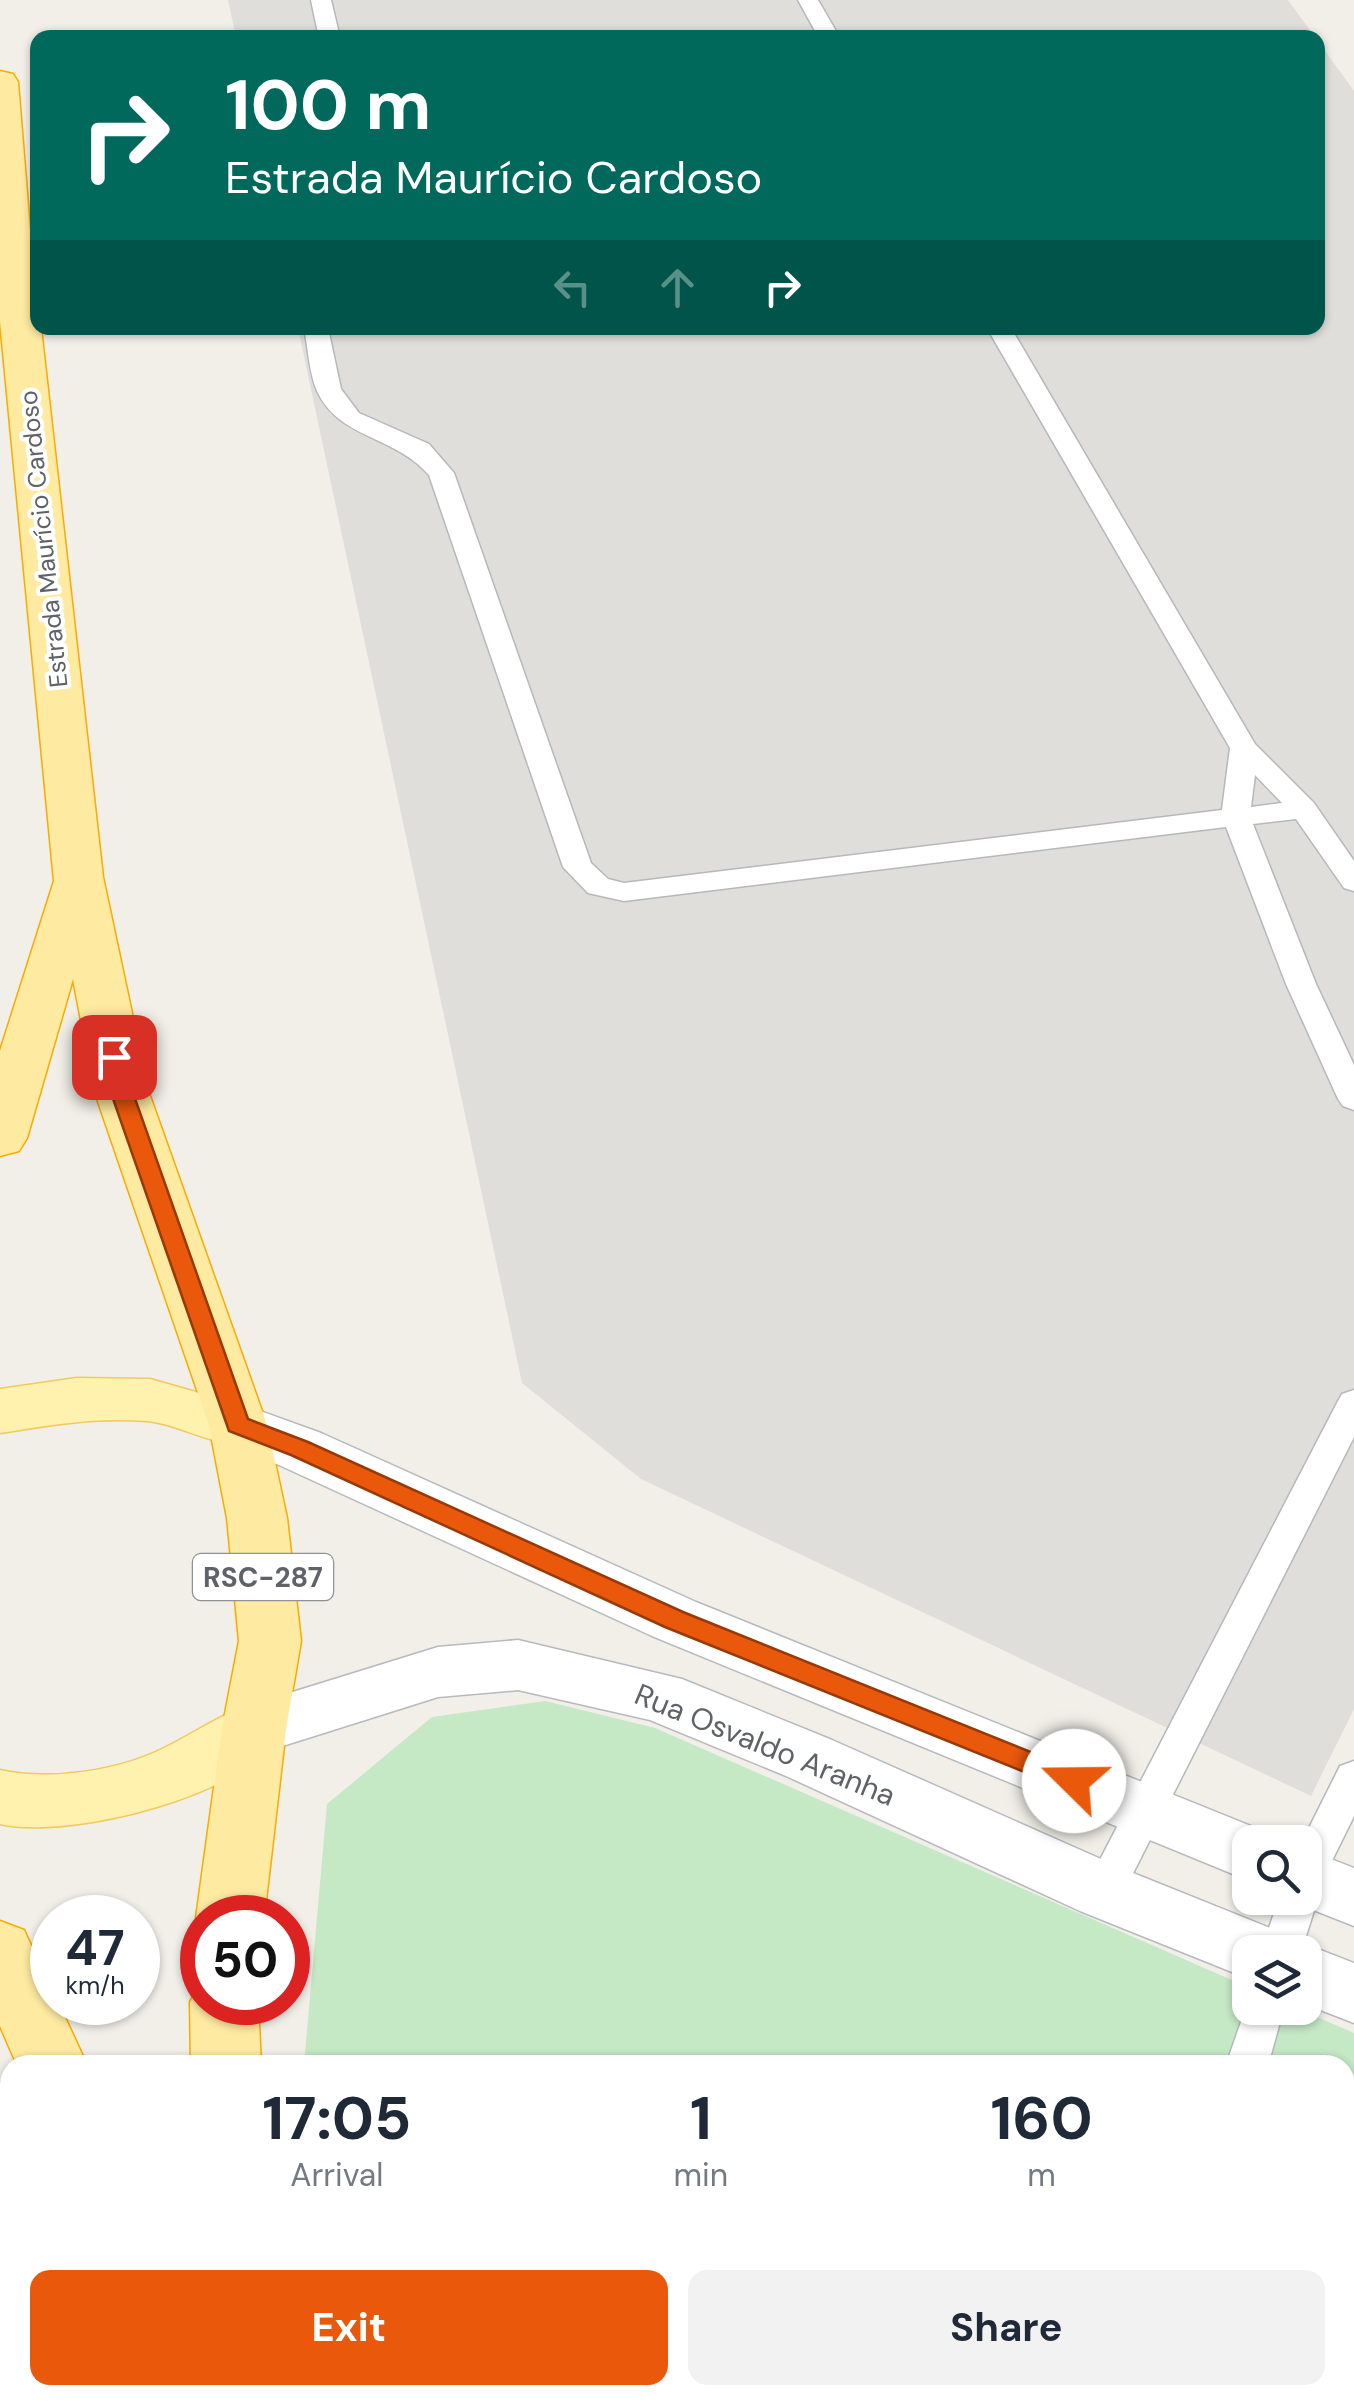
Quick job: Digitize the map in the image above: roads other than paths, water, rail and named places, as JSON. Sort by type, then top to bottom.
[{"type":"highway","name":"Estrada Maurício Cardoso","points":[[0,82],[78,877],[122,1093],[238,1425],[257,1518],[270,1640],[254,1729],[233,1895]]},
{"type":"highway","name":"Estrada Maurício Cardoso","points":[[0,1138],[78,877]]},
{"type":"highway","points":[[0,1950],[47,2055]]},
{"type":"highway","points":[[225,2025],[226,2055]]},
{"type":"main road","points":[[0,1411],[77,1399],[150,1400],[238,1425],[300,1449],[674,1620],[1232,1846]]},
{"type":"main road","name":"Rua Osvaldo Aranha","points":[[254,1729],[438,1672],[518,1665],[660,1697],[809,1758],[1104,1891],[1232,1942]]},
{"type":"main road","points":[[0,1798],[74,1798],[131,1791],[186,1770],[254,1729]]},
{"type":"main road","points":[[1322,1884],[1354,1898]]},
{"type":"main road","points":[[1322,1980],[1354,1994]]},
{"type":"lane","points":[[321,0],[328,30]]},
{"type":"lane","points":[[808,0],[825,30]]},
{"type":"lane","points":[[318,335],[330,390],[350,418],[420,449],[441,472],[578,867],[598,886],[624,892],[1304,809]]},
{"type":"lane","points":[[1003,335],[1244,748],[1304,809],[1354,882]]},
{"type":"lane","points":[[1244,748],[1236,817],[1301,984],[1354,1098]]},
{"type":"lane","points":[[1104,1891],[1354,1403]]},
{"type":"lane","points":[[1322,1842],[1354,1777]]},
{"type":"lane","points":[[1250,2055],[1259,2025]]}]
